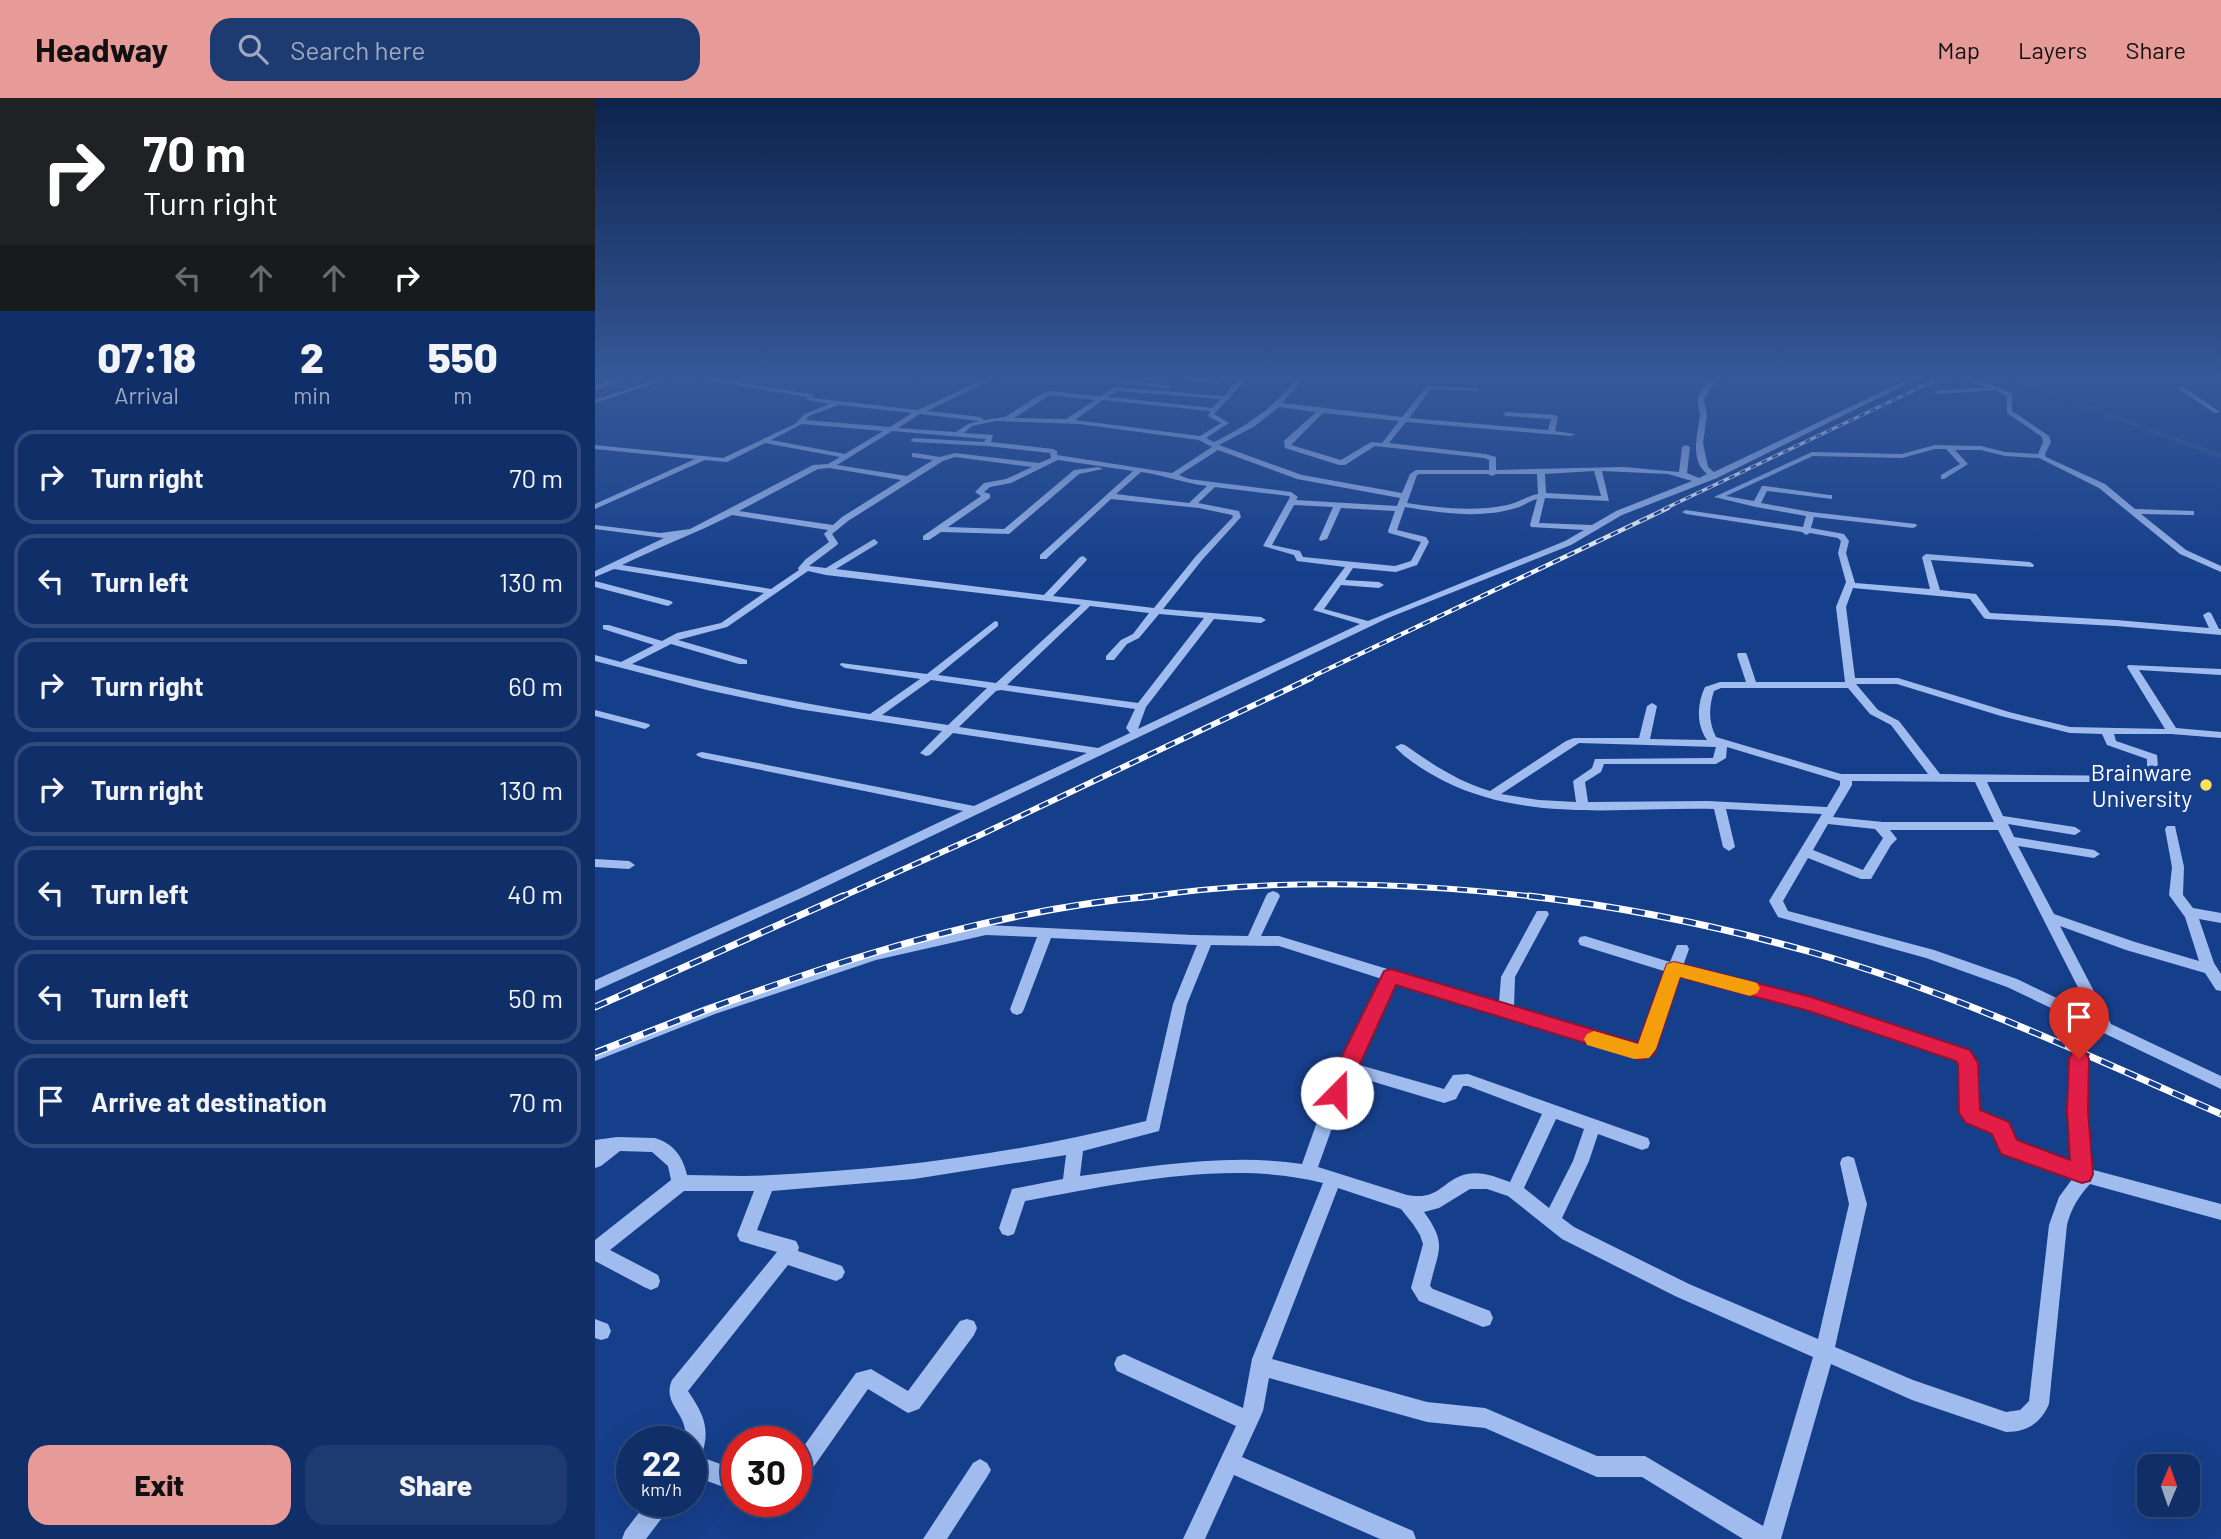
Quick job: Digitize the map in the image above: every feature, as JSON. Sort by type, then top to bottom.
[{"type":"street","points":[[595,447],[728,459],[760,443]]},
{"type":"street","points":[[776,443],[846,456]]},
{"type":"street","points":[[830,466],[866,443]]},
{"type":"street","points":[[972,443],[1053,451],[1056,458]]},
{"type":"street","points":[[1212,443],[1300,477],[1453,513],[1481,513],[1518,506],[1523,501],[1540,495],[1606,499],[1598,471]]},
{"type":"street","points":[[1173,476],[1219,443]]},
{"type":"street","points":[[1287,443],[1288,446],[1342,463],[1371,444],[1491,457],[1492,474]]},
{"type":"street","points":[[1700,443],[1704,468],[1714,476]]},
{"type":"street","points":[[595,986],[1369,624],[1567,543],[1619,513],[1714,476],[1781,443]]},
{"type":"street","points":[[1977,443],[1981,448]]},
{"type":"street","points":[[2042,456],[2042,449],[2046,443]]},
{"type":"street","points":[[1683,474],[1686,447]]},
{"type":"street","points":[[1913,526],[1811,514],[1719,497],[1812,454],[1902,456],[1929,447],[1949,447],[2042,456],[2102,486],[2183,552],[2221,569]]},
{"type":"street","points":[[1944,477],[1964,464],[1949,447]]},
{"type":"street","points":[[915,455],[940,459],[961,455],[1038,465]]},
{"type":"street","points":[[595,508],[705,458]]},
{"type":"street","points":[[926,538],[988,496],[979,492],[988,485],[1008,481],[1056,458],[1291,494],[1294,497],[1267,546],[1297,553],[1300,559],[1396,569],[1414,563],[1425,542],[1419,536],[1392,531],[1416,472],[1492,474],[1598,471],[1683,474],[1700,481]]},
{"type":"street","points":[[805,570],[803,565],[834,543],[834,539],[828,538],[834,528],[940,459]]},
{"type":"street","points":[[940,529],[1006,533],[1077,472],[1095,471],[1104,465]]},
{"type":"street","points":[[595,574],[678,535],[693,531],[816,467],[830,466],[908,479]]},
{"type":"street","points":[[1043,557],[1138,470]]},
{"type":"street","points":[[1541,472],[1543,490],[1534,525],[1596,528]]},
{"type":"street","points":[[1197,506],[1192,504],[1193,501],[1214,483]]},
{"type":"street","points":[[1756,505],[1765,488],[1829,497]]},
{"type":"street","points":[[1110,496],[1197,506],[1238,515],[1136,636],[1124,642],[1110,658]]},
{"type":"street","points":[[1291,502],[1339,505],[1402,503]]},
{"type":"street","points":[[1323,539],[1339,505]]},
{"type":"street","points":[[2132,511],[2191,513]]},
{"type":"street","points":[[731,512],[834,528]]},
{"type":"street","points":[[1686,512],[1839,535],[1845,540],[1842,553],[1850,585],[1841,607],[1851,683],[1874,712],[1895,723],[1937,778]]},
{"type":"street","points":[[1806,532],[1811,514]]},
{"type":"street","points":[[595,527],[660,536],[678,535]]},
{"type":"street","points":[[826,572],[874,542]]},
{"type":"street","points":[[1937,593],[1926,557],[2029,565]]},
{"type":"street","points":[[1046,598],[1083,559]]},
{"type":"street","points":[[1351,565],[1318,610],[1369,624]]},
{"type":"street","points":[[614,566],[772,592]]},
{"type":"street","points":[[623,665],[680,635],[724,625],[805,570],[1155,611],[1261,620]]},
{"type":"street","points":[[1338,582],[1379,585]]},
{"type":"street","points":[[595,584],[668,603]]},
{"type":"street","points":[[1850,585],[1973,596],[1987,616],[2218,631]]},
{"type":"street","points":[[926,753],[1088,603]]},
{"type":"street","points":[[2208,615],[2218,631]]},
{"type":"street","points":[[1136,733],[1132,728],[1141,707],[1210,617]]},
{"type":"street","points":[[874,716],[929,677],[995,624]]},
{"type":"street","points":[[606,627],[743,662]]},
{"type":"street","points":[[1742,655],[1752,685]]},
{"type":"street","points":[[595,658],[707,687],[798,706],[1098,751]]},
{"type":"street","points":[[845,665],[1141,707]]},
{"type":"street","points":[[2171,731],[2132,667],[2221,672]]},
{"type":"street","points":[[2107,731],[2111,743],[2153,757],[2153,780],[1843,777],[1711,739],[1707,734],[1704,699],[1713,686],[1898,681],[2070,730],[2171,731],[2221,735]]},
{"type":"street","points":[[1644,742],[1652,706]]},
{"type":"street","points":[[595,713],[645,726]]},
{"type":"street","points":[[1490,796],[1570,743],[1585,740],[1724,744]]},
{"type":"street","points":[[1629,742],[1634,766]]},
{"type":"street","points":[[1582,805],[1579,781],[1597,770],[1598,762],[1634,766],[1716,761],[1720,758],[1724,744]]},
{"type":"street","points":[[1401,747],[1434,773],[1490,796],[1531,804],[1719,806],[1827,816],[1879,826],[2000,823],[2075,831]]},
{"type":"street","points":[[702,755],[974,810]]},
{"type":"street","points":[[1843,777],[1846,786],[1776,901],[1783,914],[1941,958],[2012,983],[2221,1083]]},
{"type":"street","points":[[1979,778],[2008,840],[2107,1028]]},
{"type":"street","points":[[1719,806],[1729,847]]},
{"type":"street","points":[[1806,852],[1866,876],[1892,838],[1879,826]]},
{"type":"street","points":[[2171,828],[2178,867],[2175,890],[2188,912],[2210,970],[2221,986]]},
{"type":"street","points":[[2008,840],[2094,854]]},
{"type":"street","points":[[595,863],[629,865]]},
{"type":"street","points":[[1252,941],[1273,895]]},
{"type":"street","points":[[2188,912],[2221,918]]},
{"type":"street","points":[[1506,1012],[1508,977],[1542,914]]},
{"type":"street","points":[[2049,917],[2210,970]]},
{"type":"street","points":[[595,1055],[710,1010],[874,955],[967,932],[986,930],[1206,941],[1279,941],[1641,1052],[1646,1049],[1682,949]]},
{"type":"street","points":[[1017,1009],[1045,933]]},
{"type":"street","points":[[651,1281],[595,1251],[680,1183],[767,1183],[914,1171],[1075,1146],[1153,1126],[1180,1004],[1206,941]]},
{"type":"street","points":[[1585,941],[1674,969],[1811,1004],[1963,1055],[1968,1063],[1969,1113],[2001,1128],[2005,1143],[2009,1147],[2084,1175],[2221,1212]]},
{"type":"street","points":[[1307,1172],[1346,1067],[1391,976]]},
{"type":"street","points":[[1008,1228],[1018,1194],[1216,1166],[1279,1168],[1307,1172],[1421,1205],[1433,1202],[1468,1181],[1487,1181],[1514,1192],[1568,1233],[1682,1290],[1912,1390],[1984,1416],[2006,1422],[2021,1422],[2033,1415],[2039,1404],[2060,1210],[2068,1193],[2084,1175],[2077,1111],[2079,1059]]},
{"type":"street","points":[[1346,1067],[1444,1096],[1450,1094],[1459,1080],[1468,1080],[1642,1143]]},
{"type":"street","points":[[1514,1192],[1552,1110]]},
{"type":"street","points":[[1552,1221],[1581,1161],[1593,1125]]},
{"type":"street","points":[[595,1147],[617,1144],[655,1145],[676,1162],[680,1183]]},
{"type":"street","points":[[595,1161],[617,1144]]},
{"type":"street","points":[[1071,1185],[1075,1146]]},
{"type":"street","points":[[1770,1539],[1825,1350],[1858,1204],[1848,1163]]},
{"type":"street","points":[[1194,1539],[1248,1421],[1257,1394],[1261,1366],[1333,1179]]},
{"type":"street","points":[[696,1426],[678,1393],[679,1387],[712,1343],[786,1256],[790,1247],[746,1235],[767,1183]]},
{"type":"street","points":[[1407,1203],[1432,1236],[1434,1247],[1420,1288],[1426,1295],[1483,1318]]},
{"type":"street","points":[[786,1256],[836,1272]]},
{"type":"street","points":[[812,1452],[863,1380],[871,1379],[908,1403],[912,1402],[967,1328]]},
{"type":"street","points":[[1124,1364],[1248,1421]]},
{"type":"street","points":[[1261,1366],[1427,1412],[1485,1418],[1597,1466],[1645,1467],[1763,1539]]},
{"type":"street","points":[[1229,1462],[1405,1539]]},
{"type":"street","points":[[934,1539],[980,1470]]},
{"type":"street","points":[[633,1539],[649,1517]]},
{"type":"waterway","points":[[2184,443],[2221,457]]},
{"type":"railway","points":[[1664,509],[1802,443]]},
{"type":"railway","points":[[1307,679],[1668,508]]},
{"type":"railway","points":[[839,898],[978,836],[1311,678]]},
{"type":"railway","points":[[1146,897],[1239,887],[1341,884],[1444,888],[1539,897]]},
{"type":"railway","points":[[595,1007],[843,896]]},
{"type":"railway","points":[[1146,897],[1153,896]]},
{"type":"railway","points":[[1529,896],[1539,897]]},
{"type":"railway","points":[[595,1053],[799,977],[939,934],[1081,905],[1146,897]]},
{"type":"railway","points":[[1138,898],[1146,897]]},
{"type":"railway","points":[[1539,897],[1545,898]]},
{"type":"railway","points":[[1539,897],[1706,926],[1864,968],[2019,1026],[2221,1114]]},
{"type":"slow traffic","points":[[1594,1039],[1634,1052],[1646,1049],[1674,969],[1750,988]]},
{"type":"place","name":"Brainware University","points":[[2206,785]]},
{"type":"route","points":[[1337,1093],[1340,1080],[1391,976],[1641,1052],[1646,1049],[1674,969],[1811,1004],[1963,1055],[1968,1063],[1969,1113],[1978,1120],[2001,1128],[2006,1146],[2082,1174],[2077,1111],[2079,1059]]}]
